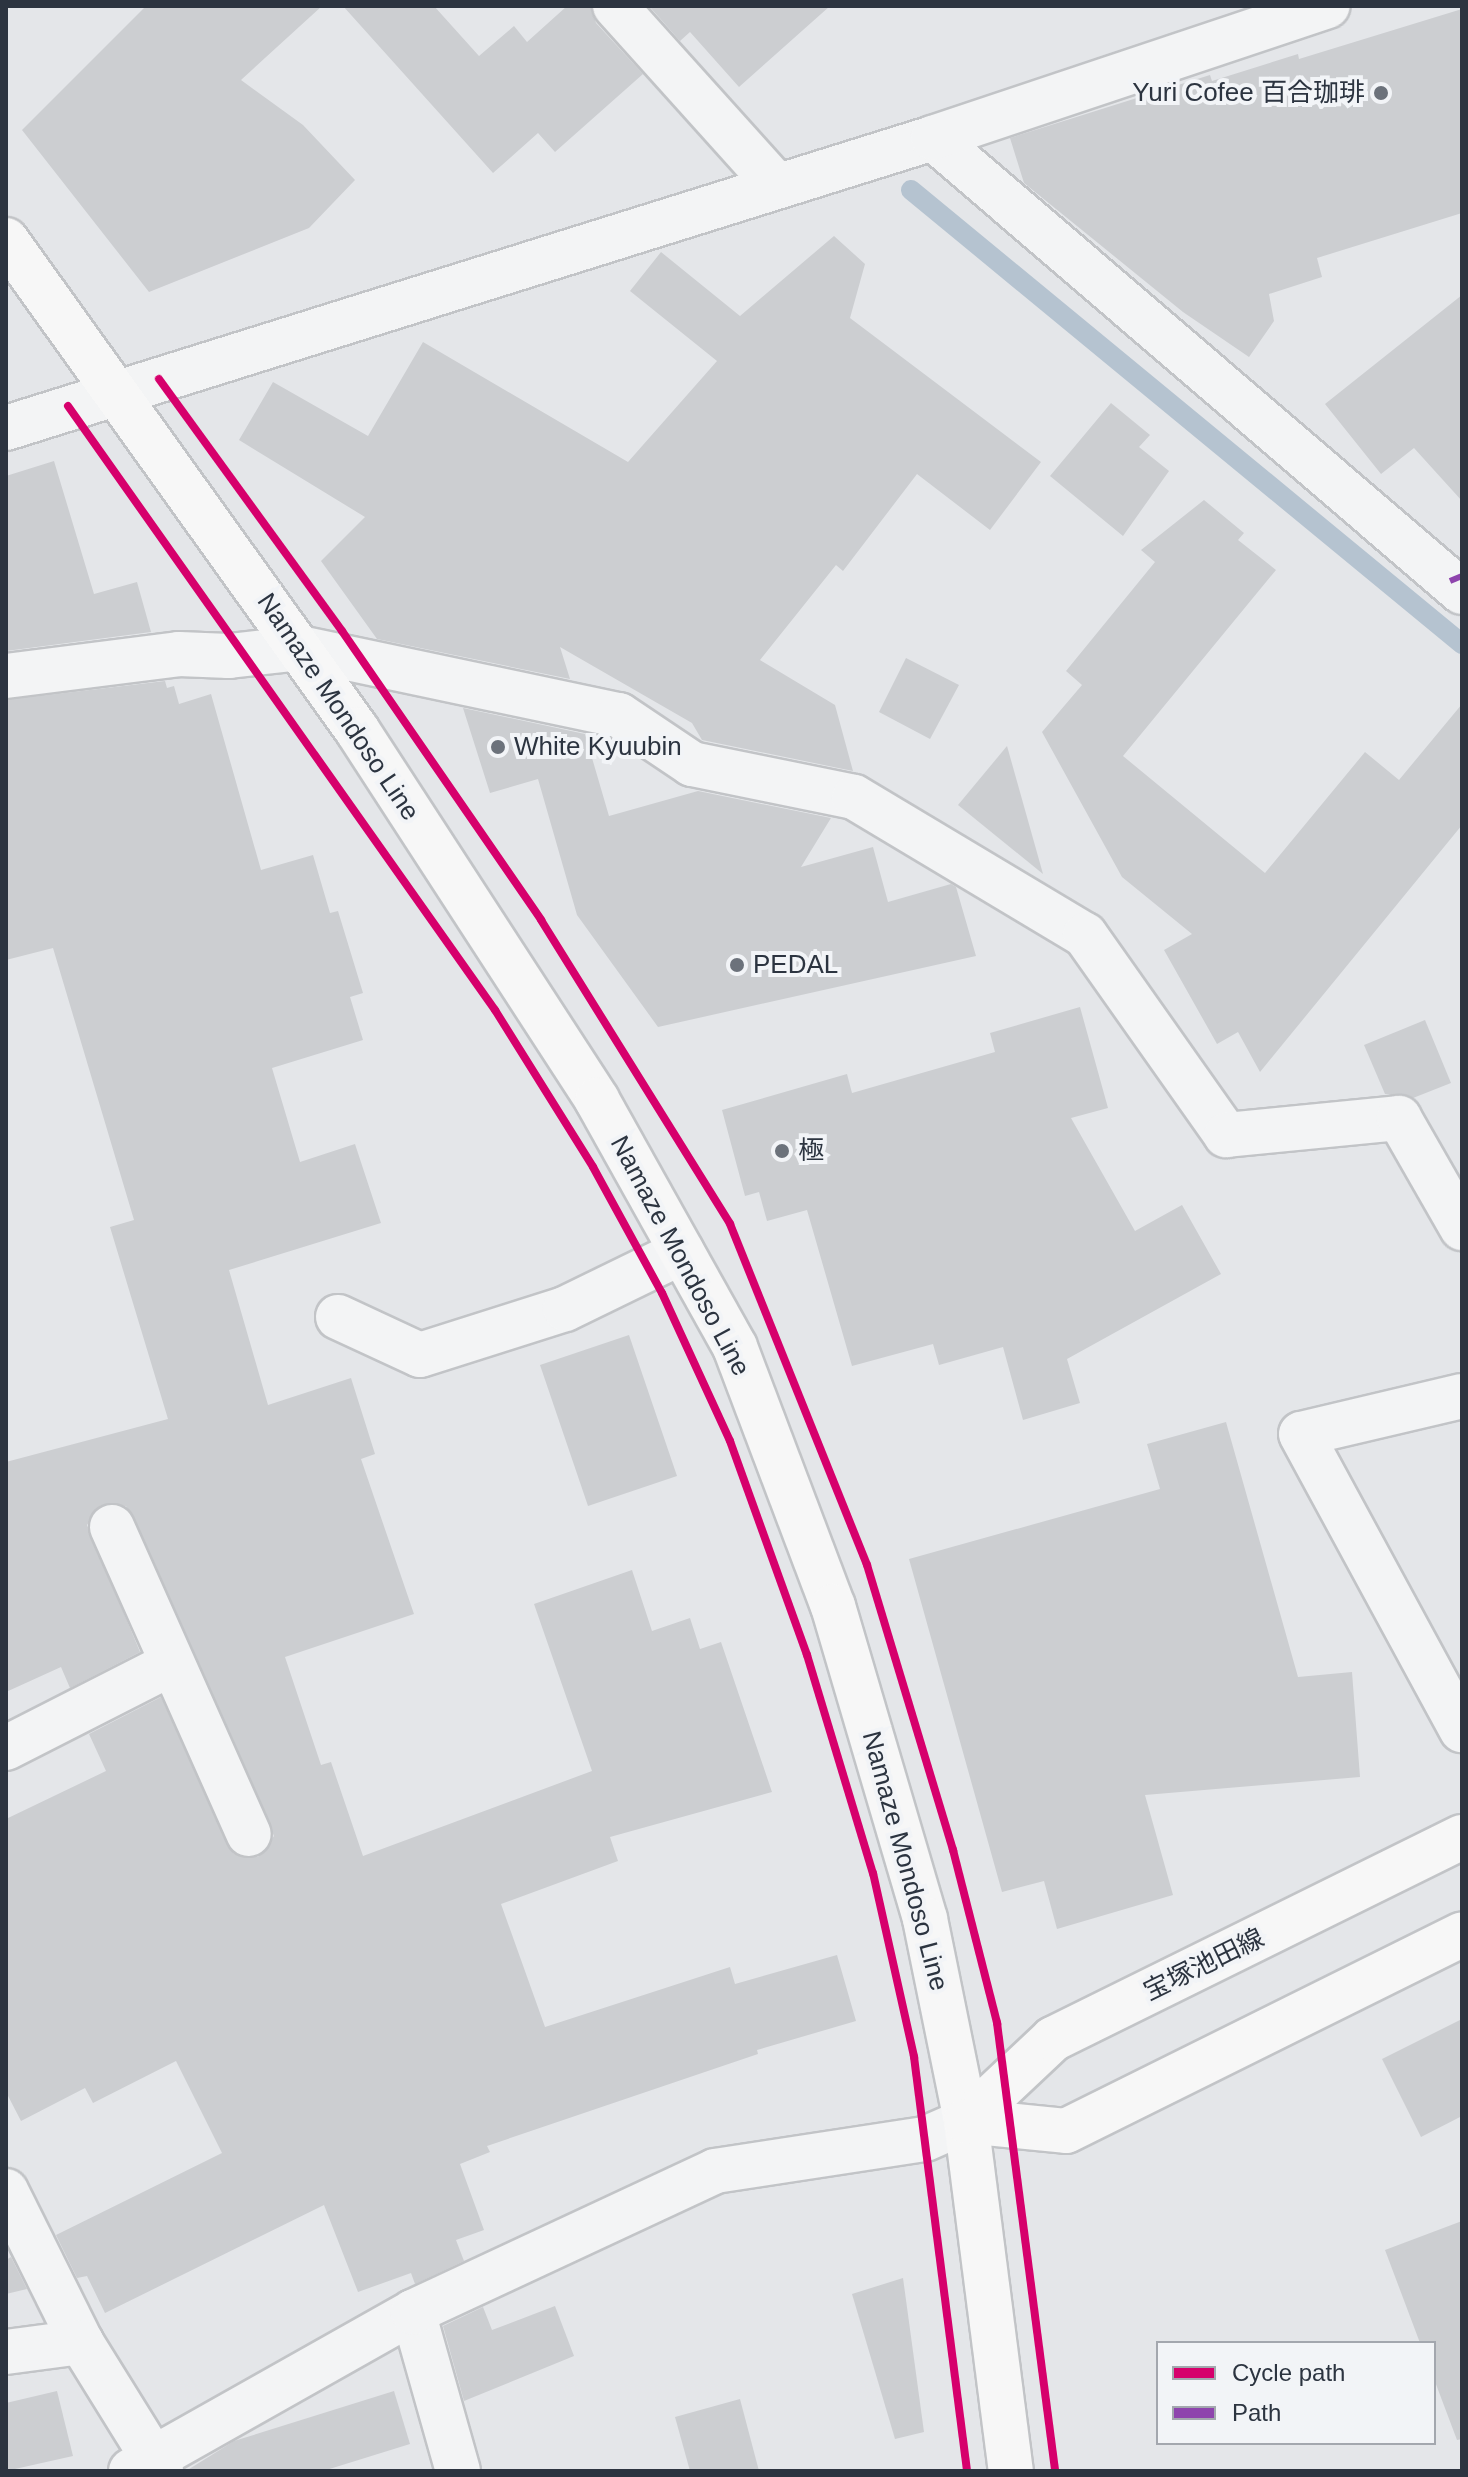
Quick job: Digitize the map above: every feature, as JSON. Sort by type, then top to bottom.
[{"type":"main road","name":"Namaze Mondoso Line","points":[[6,240],[300,648],[597,1100],[735,1347],[833,1606],[925,1919],[966,2121],[1011,2471]]},
{"type":"main road","name":"宝塚池田線","points":[[966,2121],[1053,2039],[1462,1837]]},
{"type":"main road","points":[[966,2121],[1066,2131],[1462,1934]]},
{"type":"street","points":[[615,6],[777,186]]},
{"type":"street","points":[[6,428],[933,138],[1328,6]]},
{"type":"street","points":[[933,138],[1462,592]]},
{"type":"street","points":[[6,676],[179,654],[229,656],[300,648],[619,715],[692,764],[854,797],[1085,935],[1226,1135],[1399,1118],[1462,1228]]},
{"type":"street","points":[[338,1317],[420,1355],[565,1309],[682,1252]]},
{"type":"street","points":[[1462,1396],[1301,1434],[1462,1730]]},
{"type":"street","points":[[112,1527],[249,1834]]},
{"type":"street","points":[[6,1748],[171,1664]]},
{"type":"street","points":[[6,2191],[81,2342],[150,2467],[413,2312],[715,2171],[925,2139],[966,2121]]},
{"type":"street","points":[[413,2312],[458,2471]]},
{"type":"street","points":[[6,2352],[81,2342]]},
{"type":"building","points":[[146,6],[322,6],[241,80],[303,125],[355,180],[309,228],[149,292],[22,130]]},
{"type":"building","points":[[343,6],[434,6],[479,56],[514,26],[527,42],[567,6],[591,6],[596,23],[643,74],[555,152],[538,133],[493,173]]},
{"type":"building","points":[[649,6],[830,6],[739,87],[690,32],[680,41]]},
{"type":"building","points":[[1462,9],[1462,213],[1317,258],[1322,277],[1269,294],[1274,321],[1249,357],[1183,312],[1024,183],[1010,138],[1210,75],[1212,81],[1298,54],[1299,59]]},
{"type":"building","points":[[834,236],[865,264],[850,318],[1041,462],[990,530],[917,474],[843,571],[836,565],[760,660],[835,705],[853,771],[702,740],[692,723],[560,647],[570,679],[377,639],[321,561],[365,517],[239,440],[273,382],[368,436],[423,342],[628,462],[717,361],[630,291],[661,252],[740,316]]},
{"type":"building","points":[[1462,295],[1462,501],[1414,448],[1381,474],[1325,404]]},
{"type":"building","points":[[1111,403],[1150,435],[1139,447],[1169,471],[1123,536],[1050,476]]},
{"type":"building","points":[[54,461],[94,594],[137,582],[151,632],[6,651],[6,476]]},
{"type":"building","points":[[1204,500],[1244,533],[1238,540],[1276,570],[1123,756],[1265,873],[1365,752],[1399,780],[1462,704],[1462,825],[1260,1072],[1238,1032],[1217,1044],[1164,950],[1192,934],[1122,877],[1042,732],[1082,685],[1066,671],[1155,562],[1141,550]]},
{"type":"building","points":[[906,658],[959,685],[930,739],[879,712]]},
{"type":"building","points":[[165,681],[167,688],[174,686],[179,704],[211,694],[261,870],[313,855],[330,913],[338,911],[363,993],[350,997],[363,1040],[272,1068],[300,1162],[355,1144],[381,1223],[229,1270],[268,1405],[351,1378],[375,1454],[361,1459],[414,1614],[285,1657],[321,1765],[331,1762],[363,1856],[592,1771],[534,1604],[632,1570],[652,1631],[690,1618],[700,1649],[721,1642],[772,1792],[610,1837],[618,1861],[501,1904],[545,2027],[730,1967],[735,1984],[837,1955],[856,2021],[757,2050],[758,2054],[487,2146],[490,2152],[460,2164],[484,2230],[456,2240],[464,2261],[415,2284],[411,2273],[358,2292],[324,2205],[105,2313],[87,2276],[77,2278],[56,2235],[222,2153],[176,2061],[93,2103],[85,2088],[21,2121],[6,2092],[6,1819],[106,1771],[89,1734],[161,1697],[234,1854],[258,1857],[274,1836],[126,1506],[101,1505],[87,1525],[140,1652],[70,1688],[61,1667],[6,1692],[6,1462],[168,1419],[110,1227],[134,1220],[53,948],[6,960],[6,700]]},
{"type":"building","points":[[463,708],[585,734],[609,816],[698,791],[831,818],[801,867],[873,847],[888,902],[951,884],[956,887],[976,956],[658,1027],[577,915],[538,779],[490,793]]},
{"type":"building","points":[[1007,746],[1043,874],[958,805]]},
{"type":"building","points":[[1080,1007],[1108,1108],[1071,1118],[1135,1231],[1182,1205],[1221,1274],[1067,1359],[1080,1403],[1023,1420],[1003,1347],[939,1365],[933,1344],[852,1366],[807,1210],[767,1221],[759,1192],[745,1196],[722,1110],[847,1074],[852,1093],[995,1052],[990,1033]]},
{"type":"building","points":[[1425,1020],[1451,1083],[1413,1098],[1385,1094],[1364,1045]]},
{"type":"building","points":[[629,1335],[677,1476],[588,1506],[540,1365]]},
{"type":"building","points":[[1226,1422],[1298,1677],[1352,1672],[1360,1777],[1145,1795],[1173,1895],[1057,1929],[1044,1881],[1002,1892],[909,1559],[1160,1489],[1147,1444]]},
{"type":"building","points":[[1462,2019],[1462,2116],[1421,2137],[1382,2059]]},
{"type":"building","points":[[1462,2221],[1462,2439],[1457,2440],[1436,2384],[1436,2341],[1419,2341],[1385,2250]]},
{"type":"building","points":[[11,2257],[27,2289],[6,2294],[6,2260]]},
{"type":"building","points":[[903,2278],[924,2432],[895,2439],[852,2294]]},
{"type":"building","points":[[555,2306],[574,2356],[464,2401],[443,2326],[483,2307],[492,2330]]},
{"type":"building","points":[[57,2391],[73,2456],[6,2471],[6,2403]]},
{"type":"building","points":[[394,2391],[410,2444],[323,2471],[186,2471],[234,2441]]},
{"type":"building","points":[[740,2399],[759,2471],[690,2471],[675,2417]]},
{"type":"waterway","points":[[911,190],[1462,644]]},
{"type":"marked path","points":[[1450,581],[1462,576]]},
{"type":"cycle path","points":[[159,379],[342,631],[541,920],[730,1224],[867,1565],[953,1850],[997,2023],[1055,2471]]},
{"type":"cycle path","points":[[68,406],[495,1010],[593,1167],[662,1293],[730,1441],[807,1655],[873,1873],[914,2057],[967,2471]]},
{"type":"place","name":"Yuri Cofee 百合珈琲","points":[[1381,93]]},
{"type":"place","name":"White Kyuubin","points":[[498,747]]},
{"type":"place","name":"PEDAL","points":[[737,965]]},
{"type":"place","name":"極","points":[[782,1151]]}]
